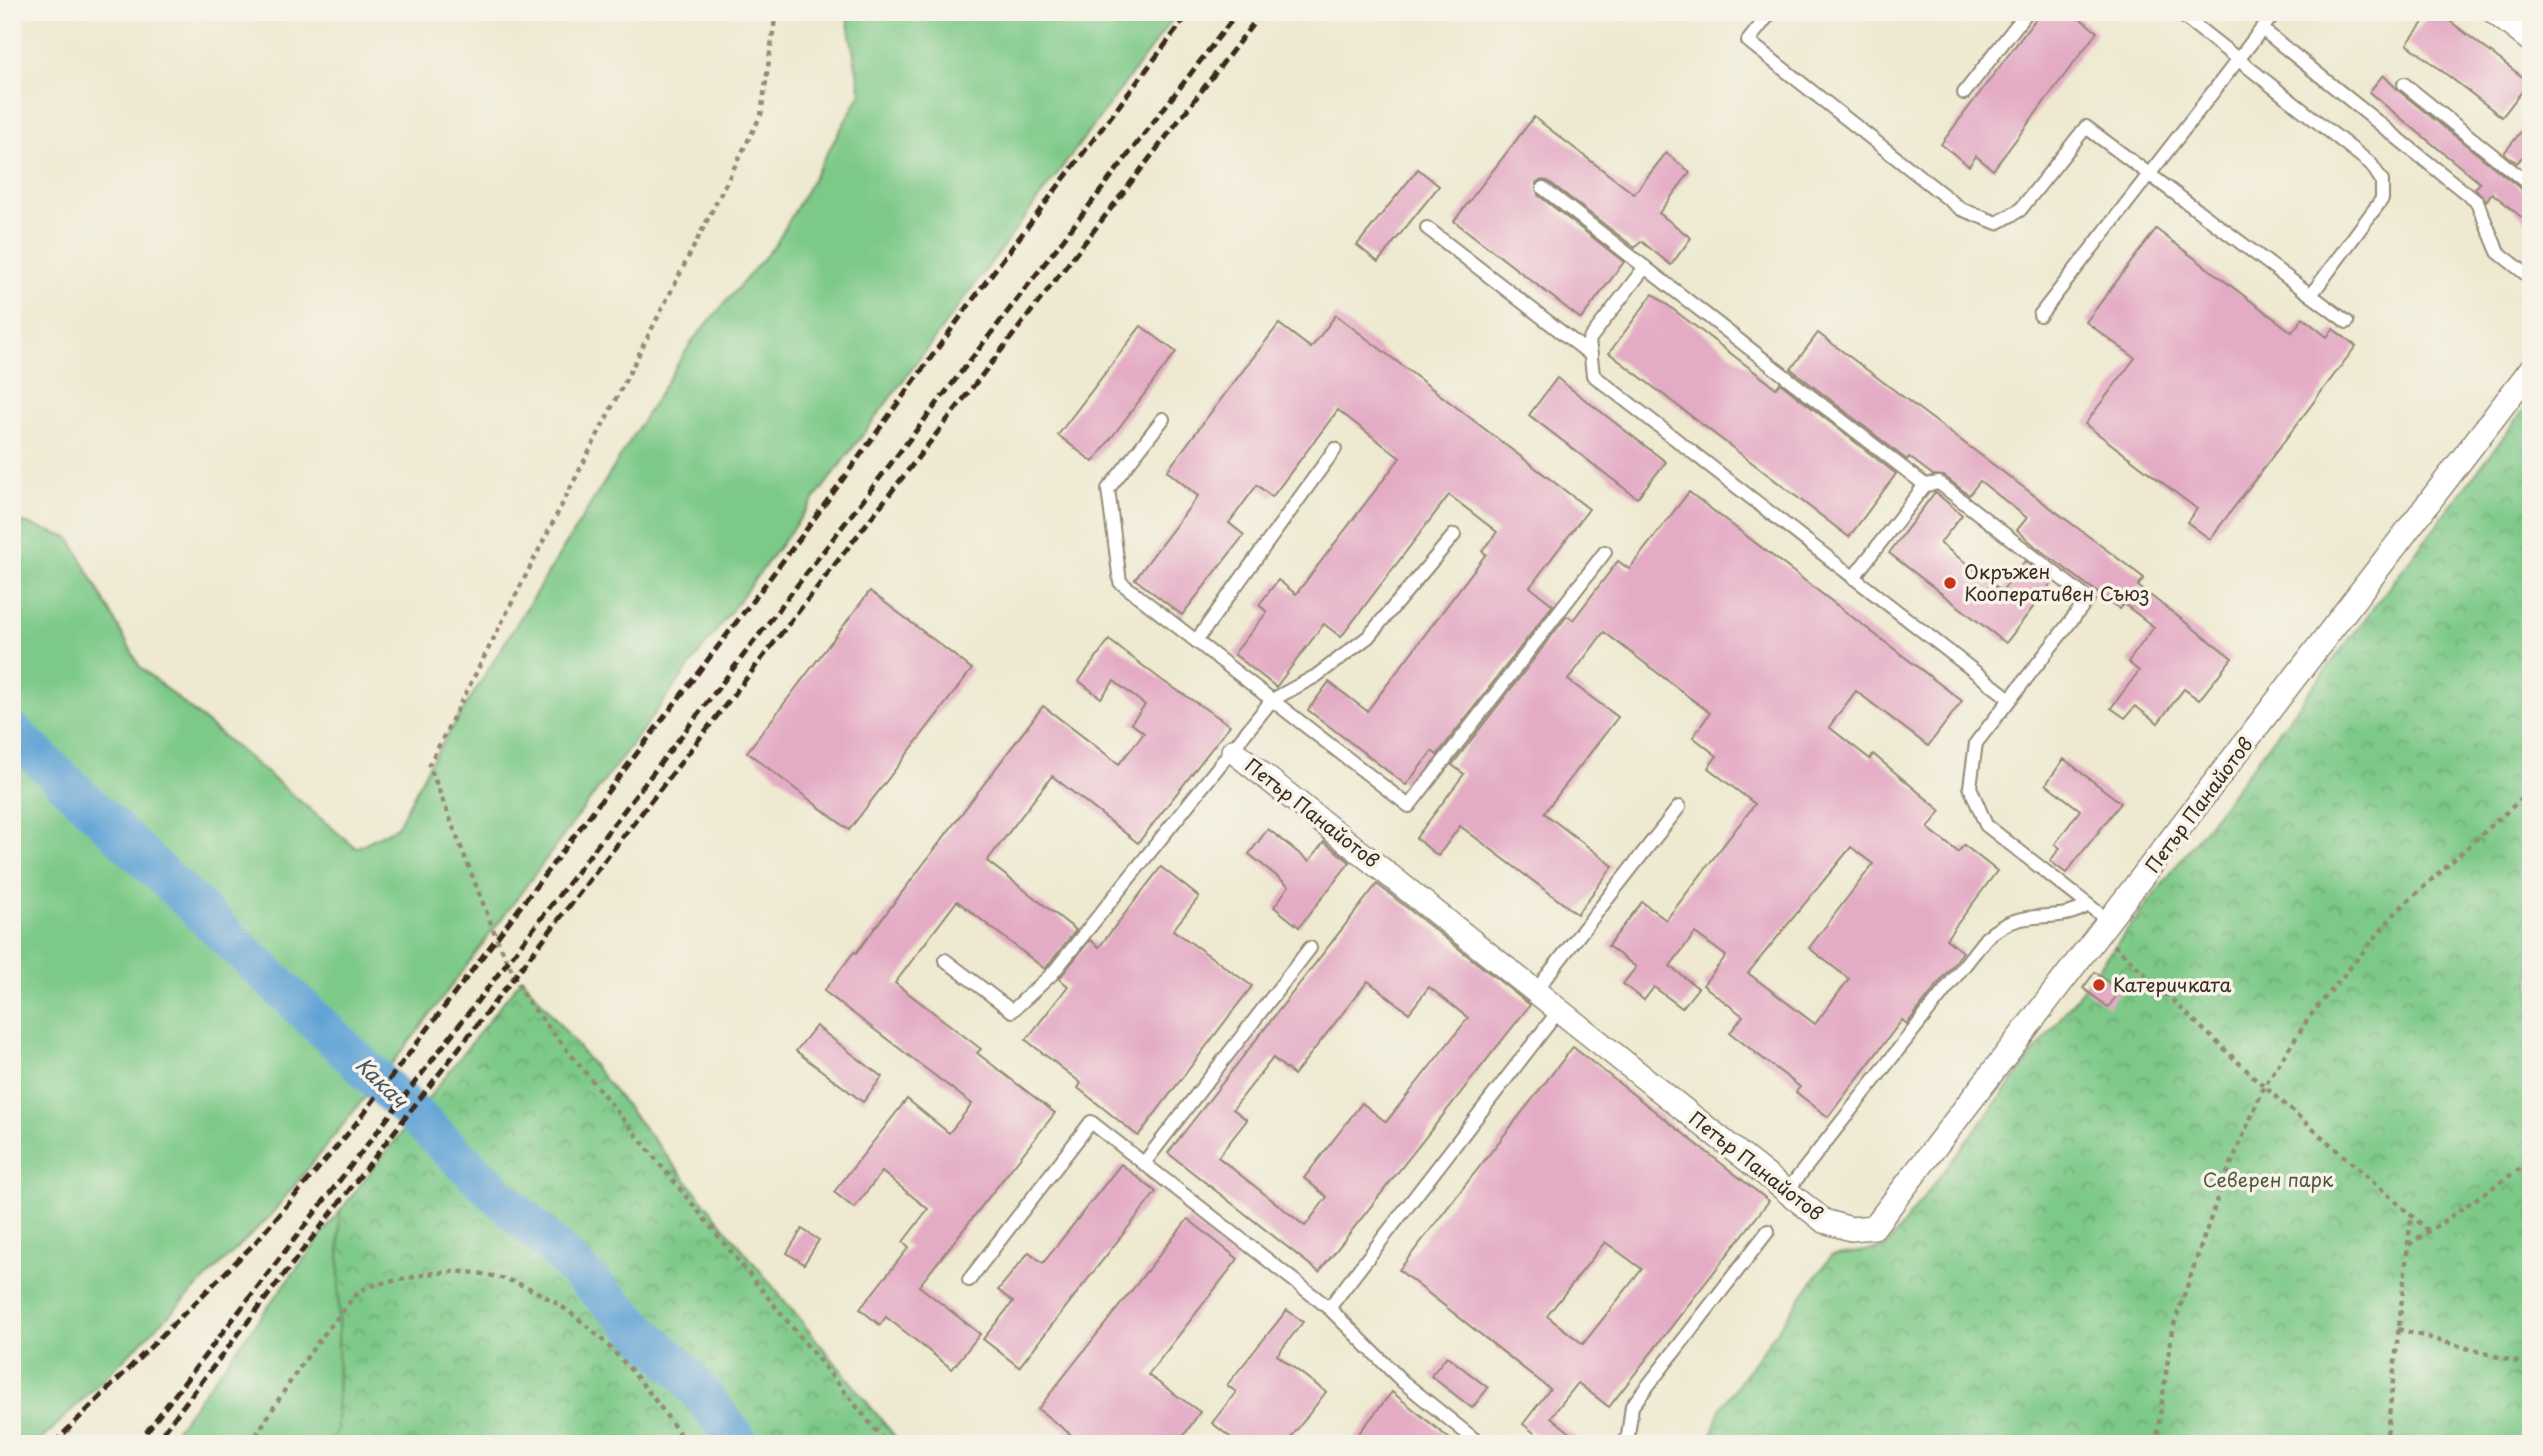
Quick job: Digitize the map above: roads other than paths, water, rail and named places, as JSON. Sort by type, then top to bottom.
[{"type":"street","points":[[2494,12],[2531,41]]},
{"type":"street","name":"Петър Панайотов","points":[[1233,751],[1787,1191],[1837,1227],[1874,1227],[2531,369]]},
{"type":"lane","points":[[1771,12],[1748,41],[1961,209],[1997,223],[2020,210],[2086,127],[2347,322]]},
{"type":"lane","points":[[1964,93],[2027,12]]},
{"type":"lane","points":[[2178,12],[2371,164],[2382,181],[2382,199],[2311,295]]},
{"type":"lane","points":[[2040,315],[2275,12]]},
{"type":"lane","points":[[2262,29],[2477,202],[2498,252],[2531,278]]},
{"type":"lane","points":[[2404,85],[2531,186]]},
{"type":"lane","points":[[1543,188],[1925,485]]},
{"type":"lane","points":[[1427,228],[1591,355]]},
{"type":"lane","points":[[1645,267],[1589,340],[1593,375],[2010,699]]},
{"type":"lane","points":[[1163,419],[1108,489],[1120,582],[1409,806],[1605,552]]},
{"type":"lane","points":[[1196,641],[1335,449]]},
{"type":"lane","points":[[1853,578],[1925,485],[1939,483],[2088,599],[1976,743],[1970,787],[1986,825],[2088,905],[2105,927]]},
{"type":"lane","points":[[1233,751],[1272,701],[1316,676],[1368,637],[1454,535]]},
{"type":"lane","name":"Петър Панайотов","points":[[945,960],[1012,1011],[1052,974],[1233,751]]},
{"type":"lane","points":[[1536,990],[1679,807]]},
{"type":"lane","points":[[1787,1191],[1986,938],[1997,928],[2029,915],[2064,916],[2088,905]]},
{"type":"lane","points":[[1144,1163],[1310,948]]},
{"type":"lane","points":[[1329,1308],[1560,1009]]},
{"type":"lane","points":[[969,1280],[1091,1122],[1329,1308],[1402,1381],[1481,1443]]},
{"type":"lane","points":[[1622,1444],[1628,1436],[1632,1406],[1768,1231]]},
{"type":"waterway","name":"Какач","points":[[12,732],[685,1373],[740,1444]]},
{"type":"railway","points":[[53,1444],[254,1244],[351,1130],[801,537],[985,283],[1190,12]]},
{"type":"railway","points":[[137,1444],[1238,12]]},
{"type":"railway","points":[[154,1444],[1262,12]]},
{"type":"place","name":"Окръжен Кооперативен Съюз","points":[[1950,583]]},
{"type":"place","name":"Катеричката","points":[[2099,985]]},
{"type":"park label","name":"Северен парк","points":[[2268,1180]]}]
